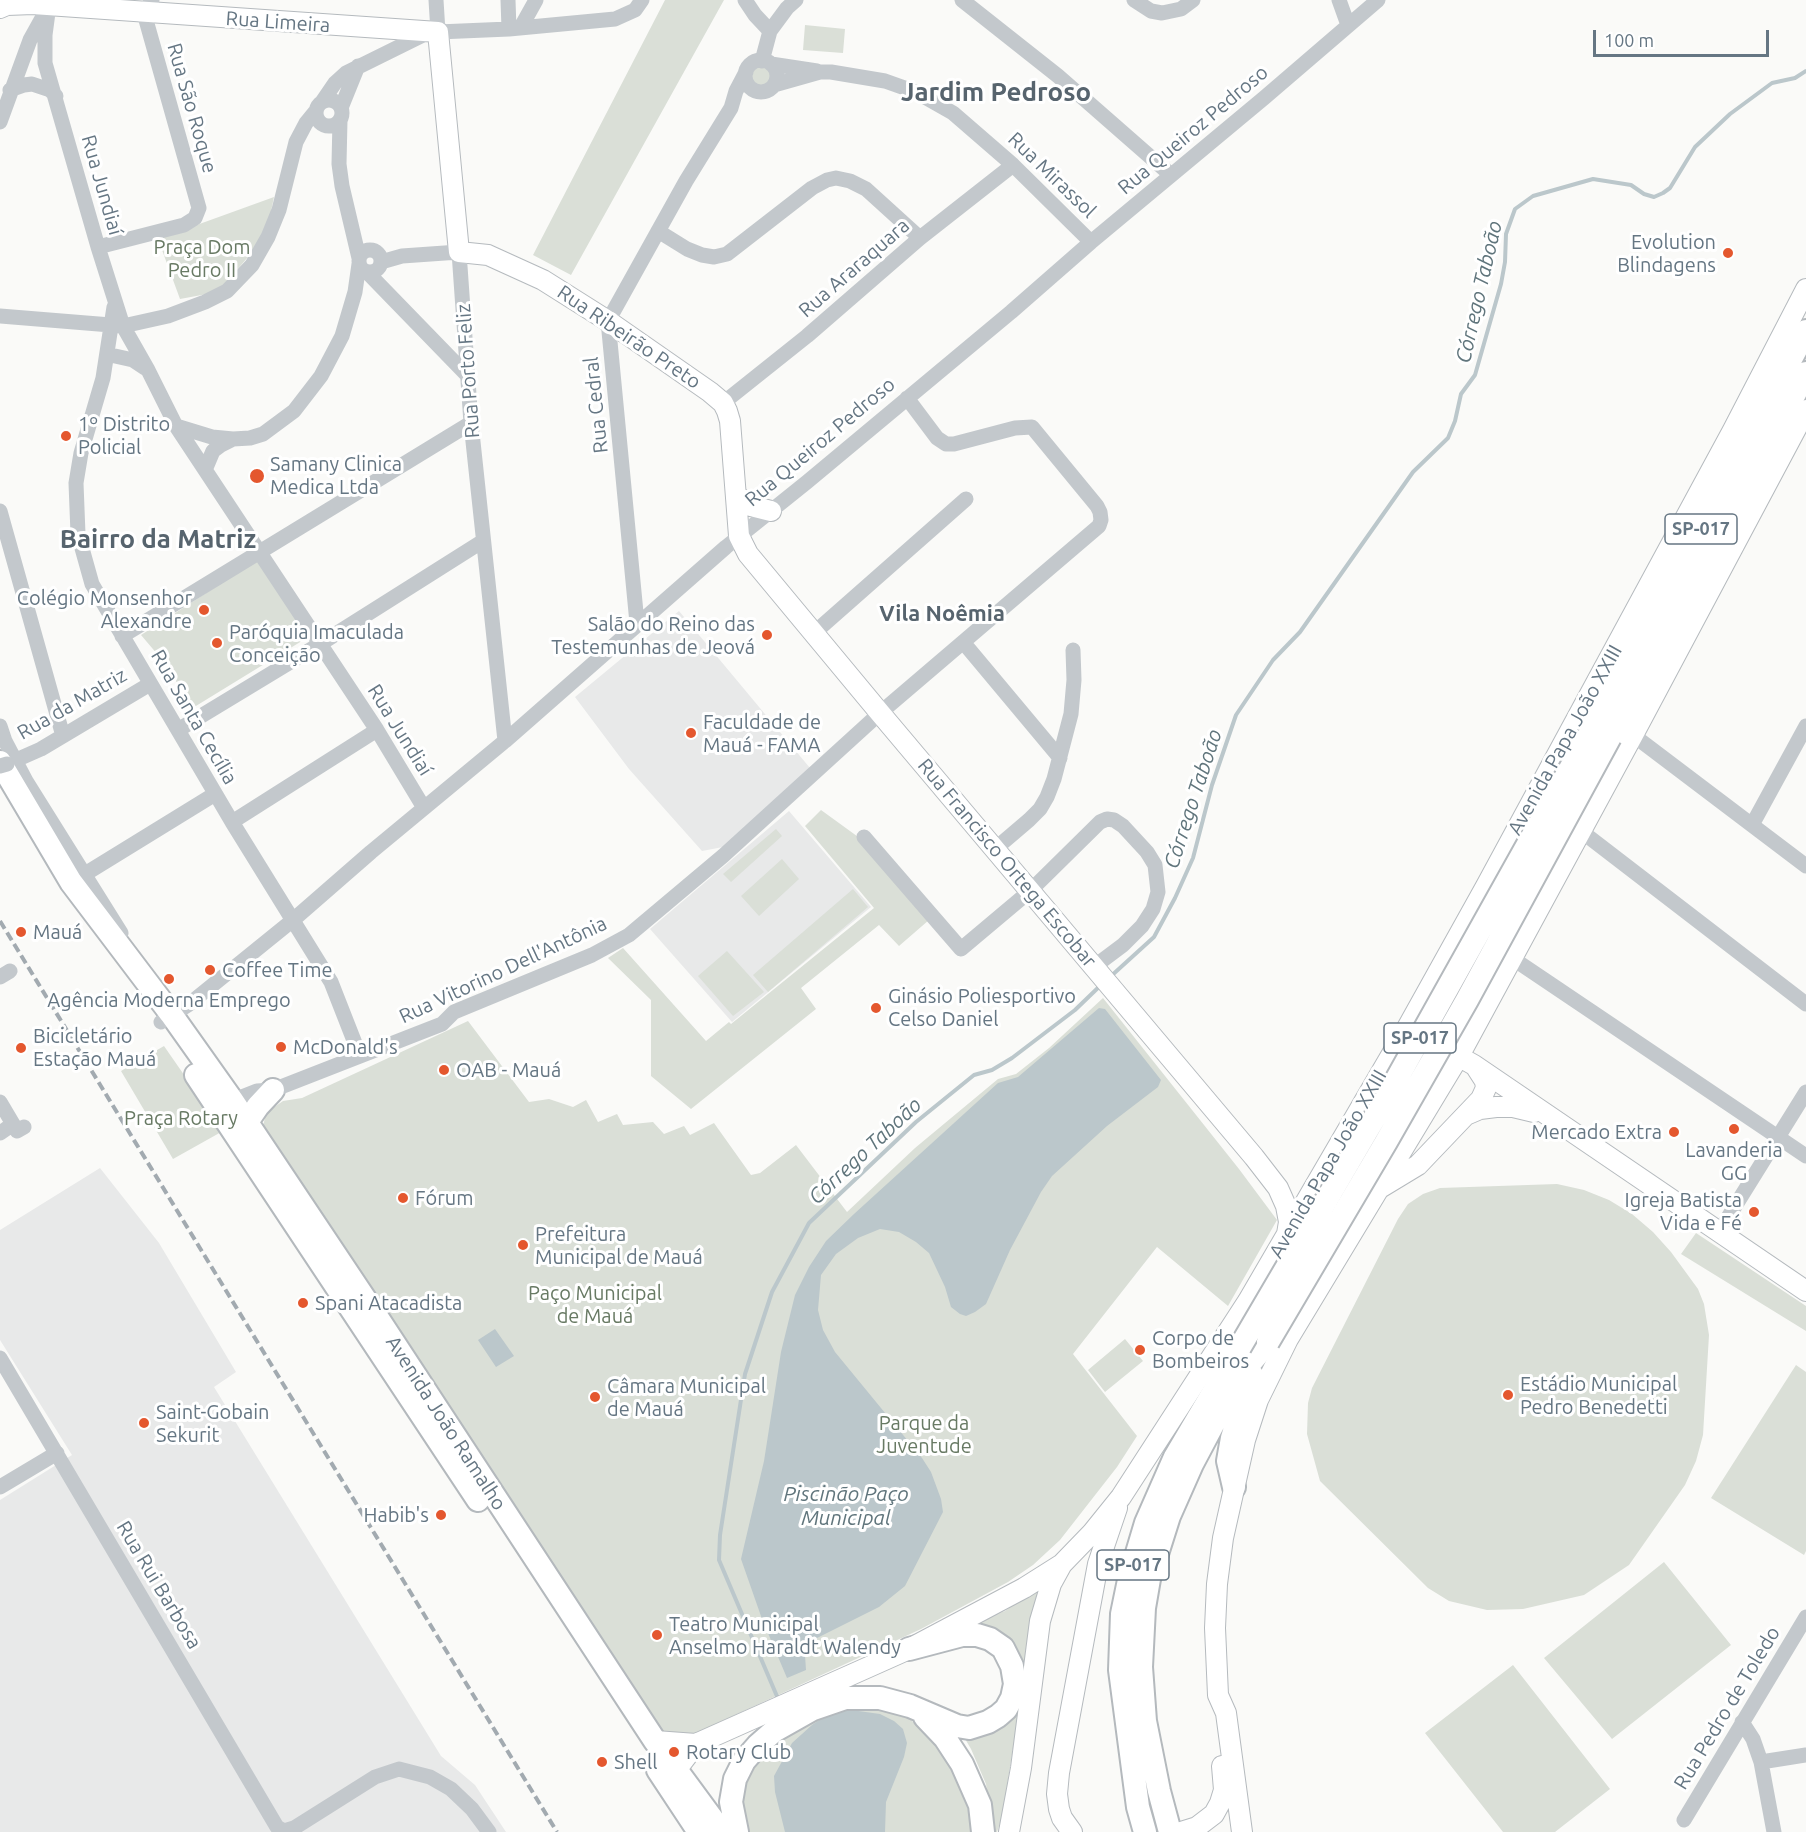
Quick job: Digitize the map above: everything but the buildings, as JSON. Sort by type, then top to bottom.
[{"type":"highway","name":"Avenida Papa João XXIII","points":[[1170,1832],[1145,1721],[1141,1667],[1144,1608],[1149,1579],[1169,1516],[1192,1464],[1227,1398],[1247,1367],[1268,1342],[1467,1000],[1806,331]]},
{"type":"highway","name":"Avenida Papa João XXIII","points":[[1145,1832],[1138,1807],[1120,1670],[1122,1614],[1129,1580],[1146,1523],[1175,1457],[1602,732],[1806,373]]},
{"type":"highway","points":[[5,763],[71,882],[131,961],[166,1018]]},
{"type":"highway","points":[[0,790],[67,897],[166,1018]]},
{"type":"highway","name":"Avenida João Ramalho","points":[[166,1018],[184,1057],[224,1103],[247,1122],[655,1741],[699,1832]]},
{"type":"highway","name":"Avenida João Ramalho","points":[[166,1018],[674,1781],[722,1832]]},
{"type":"highway","points":[[247,1122],[273,1090]]},
{"type":"highway","points":[[1233,1487],[1228,1461],[1232,1438],[1245,1396],[1268,1342]]},
{"type":"highway","points":[[737,1832],[731,1802],[735,1779],[744,1761],[758,1745],[811,1701],[863,1696],[893,1700],[963,1727],[978,1725],[998,1716],[1012,1698],[1015,1684],[1012,1666],[1003,1648],[984,1637],[962,1635],[909,1649]]},
{"type":"highway","points":[[920,1711],[945,1737],[962,1764],[981,1805],[983,1832]]},
{"type":"main road","name":"Rua Limeira","points":[[4,4],[148,6],[434,32]]},
{"type":"main road","name":"Rua Porto Feliz","points":[[434,32],[459,252]]},
{"type":"main road","name":"Rua Ribeirão Preto","points":[[459,252],[488,255],[517,267],[567,294],[723,403]]},
{"type":"main road","name":"Avenida Papa João XXIII","points":[[655,1741],[696,1744],[758,1716],[811,1701],[998,1603],[1062,1564],[1092,1533],[1121,1497],[1211,1361],[1407,1028],[1733,430],[1806,289]]},
{"type":"main road","points":[[723,403],[730,421],[739,536]]},
{"type":"main road","points":[[1189,1829],[1214,1814],[1224,1790],[1215,1628],[1217,1584],[1233,1487],[1255,1410],[1272,1369],[1380,1188],[1467,1061],[1512,958],[1806,410]]},
{"type":"main road","points":[[736,495],[751,506],[771,511]]},
{"type":"main road","name":"Rua Francisco Ortega Escobar","points":[[739,536],[756,565],[1104,977],[1278,1188],[1287,1209],[1287,1234]]},
{"type":"main road","points":[[1407,1028],[1467,1061],[1806,1291]]},
{"type":"main road","points":[[1380,1188],[1418,1165],[1431,1154],[1481,1099],[1485,1092],[1485,1081],[1467,1061]]},
{"type":"main road","points":[[1465,1116],[1480,1109],[1513,1107],[1551,1118]]},
{"type":"main road","points":[[1278,1188],[1298,1193],[1316,1186]]},
{"type":"main road","points":[[1072,1832],[1062,1818],[1059,1809],[1057,1794],[1059,1773],[1098,1564],[1121,1497]]},
{"type":"main road","points":[[1009,1832],[1021,1768],[1040,1621],[1051,1584],[1062,1564]]},
{"type":"main road","points":[[1218,1695],[1226,1713],[1242,1832]]},
{"type":"main road","points":[[674,1781],[696,1744]]},
{"type":"street","name":"Rua Porto Feliz","points":[[434,32],[436,0]]},
{"type":"street","points":[[508,0],[515,28]]},
{"type":"street","points":[[515,28],[536,0]]},
{"type":"street","name":"Rua Limeira","points":[[434,32],[515,28],[615,19],[630,13],[642,0]]},
{"type":"street","points":[[745,0],[770,31]]},
{"type":"street","points":[[766,63],[770,31],[796,0]]},
{"type":"street","points":[[962,0],[1058,76],[1171,175]]},
{"type":"street","points":[[1134,0],[1151,11],[1162,13],[1181,9],[1193,0]]},
{"type":"street","points":[[1339,0],[1348,25]]},
{"type":"street","name":"Rua Queiroz Pedroso","points":[[166,1018],[188,1005],[294,920],[505,741],[739,536],[1011,312],[1378,0]]},
{"type":"street","points":[[0,122],[30,40],[50,3]]},
{"type":"street","name":"Rua Jundiaí","points":[[50,3],[44,51],[45,63],[115,302],[117,326],[148,370],[176,426],[376,730],[424,808]]},
{"type":"street","name":"Rua São Roque","points":[[98,247],[184,225],[198,214],[199,208],[148,6]]},
{"type":"street","points":[[0,316],[117,326],[168,315],[205,302],[227,291],[240,279],[261,252],[273,227],[294,152],[328,115],[335,83],[358,66],[434,32]]},
{"type":"street","points":[[608,321],[658,231],[732,108],[736,91],[746,72],[751,65],[766,63],[777,73],[768,89],[732,108]]},
{"type":"street","name":"Rua Mirassol","points":[[766,63],[885,81],[916,92],[953,113],[1013,165],[1091,242]]},
{"type":"street","points":[[746,72],[749,86],[768,89]]},
{"type":"street","name":"Rua Mirassol","points":[[768,89],[820,72]]},
{"type":"street","points":[[10,90],[32,84],[50,90],[56,96]]},
{"type":"street","points":[[328,115],[339,145],[342,186],[351,228],[388,295],[467,375]]},
{"type":"street","name":"Rua Araraquara","points":[[723,403],[807,336],[920,238],[1013,165]]},
{"type":"street","points":[[658,231],[687,249],[702,255],[714,257],[727,254],[812,188],[836,178],[850,181],[866,189],[920,238]]},
{"type":"street","name":"Rua Porto Feliz","points":[[459,252],[471,423],[505,741]]},
{"type":"street","name":"Rua Ribeirão Preto","points":[[370,261],[459,252]]},
{"type":"street","points":[[176,426],[212,437],[233,439],[250,438],[263,434],[278,425],[294,411],[333,357],[370,261]]},
{"type":"street","name":"Rua Cedral","points":[[608,321],[637,623]]},
{"type":"street","name":"Rua Santa Cecília","points":[[103,378],[115,356],[117,326]]},
{"type":"street","name":"Rua Santa Cecília","points":[[117,326],[81,453],[76,483],[78,534],[92,585],[215,794],[331,982],[360,1056]]},
{"type":"street","points":[[115,356],[133,360],[148,370]]},
{"type":"street","name":"Rua Vitorino Dell'Antônia","points":[[224,1103],[257,1091],[273,1090],[442,1024],[454,1012],[592,955],[629,934],[723,856],[880,713],[1099,526],[1100,512],[1032,427],[1015,428],[954,444],[946,444],[937,438],[907,398]]},
{"type":"street","points":[[122,636],[471,423]]},
{"type":"street","points":[[205,470],[213,451],[233,439]]},
{"type":"street","points":[[814,633],[966,500]]},
{"type":"street","points":[[0,511],[63,736]]},
{"type":"street","points":[[178,730],[483,541]]},
{"type":"street","points":[[963,642],[1060,758]]},
{"type":"street","points":[[995,849],[1040,809],[1047,797],[1071,714],[1074,680],[1073,650]]},
{"type":"street","name":"Rua da Matriz","points":[[5,763],[41,749],[150,684]]},
{"type":"street","points":[[0,726],[5,763],[85,874],[121,932],[131,961]]},
{"type":"street","points":[[1752,825],[1806,726]]},
{"type":"street","points":[[232,822],[376,730]]},
{"type":"street","points":[[1633,735],[1806,866]]},
{"type":"street","points":[[85,874],[215,794]]},
{"type":"street","points":[[864,837],[961,948],[1030,891],[1100,822],[1107,819],[1123,826],[1147,852],[1155,865],[1158,892],[1152,909],[1142,926],[1123,945],[1104,977]]},
{"type":"street","points":[[1581,831],[1806,1004]]},
{"type":"street","points":[[1512,958],[1806,1156]]},
{"type":"street","points":[[1719,1232],[1806,1092]]},
{"type":"street","points":[[0,1102],[19,1125],[0,1133]]},
{"type":"street","name":"Rua Rui Barbosa","points":[[0,1358],[277,1827],[284,1831]]},
{"type":"street","points":[[0,1487],[57,1453]]},
{"type":"street","name":"Rua Pedro de Toledo","points":[[1684,1820],[1806,1617]]},
{"type":"street","points":[[1789,1645],[1806,1641]]},
{"type":"street","points":[[1742,1722],[1753,1739],[1761,1762],[1774,1832]]},
{"type":"street","points":[[1761,1762],[1806,1755]]},
{"type":"street","points":[[284,1831],[294,1828],[375,1777],[399,1769],[429,1777],[451,1789],[472,1809],[489,1832]]},
{"type":"shaded area","name":"Faculdade de Mauá - FAMA","points":[[679,611],[810,768],[723,847],[702,851],[629,769],[575,697]]},
{"type":"shaded area","points":[[789,811],[871,907],[732,1022],[650,929]]},
{"type":"shaded area","points":[[100,1168],[159,1243],[236,1372],[214,1387],[441,1756],[475,1785],[506,1832],[0,1832],[0,1500],[72,1455],[0,1340],[0,1230]]},
{"type":"green space","points":[[665,0],[724,0],[571,275],[533,255]]},
{"type":"green space","points":[[805,25],[845,29],[843,53],[803,50]]},
{"type":"green space","points":[[761,64],[770,68],[774,77],[770,86],[761,90],[752,86],[748,77],[752,68]]},
{"type":"green space","name":"Praça Dom Pedro II","points":[[274,197],[266,236],[218,292],[180,299],[158,239]]},
{"type":"green space","points":[[259,559],[310,636],[191,709],[169,668],[141,635]]},
{"type":"green space","points":[[821,810],[861,839],[929,920],[899,946],[879,925],[801,988],[816,1009],[691,1109],[651,1076],[651,1000],[608,958],[623,948],[706,1041],[729,1022],[731,1024],[874,908],[805,826]]},
{"type":"green space","points":[[776,829],[782,836],[731,882],[723,874]]},
{"type":"green space","points":[[782,859],[799,879],[759,916],[741,896]]},
{"type":"green space","points":[[853,889],[868,907],[768,992],[753,975]]},
{"type":"green space","points":[[727,951],[764,992],[733,1016],[698,976]]},
{"type":"green space","points":[[1103,998],[1277,1220],[1228,1306],[1157,1247],[1073,1354],[1137,1436],[1117,1467],[1060,1540],[1033,1565],[1008,1582],[921,1629],[681,1740],[659,1732],[263,1127],[265,1117],[270,1110],[283,1101],[302,1098],[468,1021],[529,1102],[549,1099],[573,1107],[586,1100],[598,1122],[617,1114],[623,1125],[653,1122],[664,1134],[684,1126],[690,1135],[714,1123],[751,1175],[760,1173],[796,1145],[847,1212],[915,1148],[998,1079],[1016,1074],[1049,1048]]},
{"type":"green space","name":"Praça Rotary","points":[[164,1046],[223,1131],[173,1159],[121,1071]]},
{"type":"green space","name":"Estádio Municipal Pedro Benedetti","points":[[1557,1184],[1584,1190],[1609,1200],[1632,1214],[1671,1252],[1698,1289],[1704,1304],[1709,1335],[1703,1435],[1696,1461],[1685,1485],[1629,1565],[1584,1595],[1523,1609],[1487,1610],[1449,1601],[1428,1588],[1320,1481],[1307,1434],[1308,1403],[1312,1388],[1398,1219],[1408,1204],[1423,1194],[1440,1188]]},
{"type":"green space","points":[[1696,1233],[1806,1306],[1806,1331],[1681,1254]]},
{"type":"green space","points":[[1125,1339],[1143,1361],[1105,1392],[1088,1370]]},
{"type":"green space","points":[[1796,1365],[1806,1372],[1806,1551],[1804,1555],[1711,1498]]},
{"type":"green space","points":[[1664,1562],[1731,1645],[1612,1739],[1544,1658]]},
{"type":"green space","points":[[1039,1586],[1002,1817],[997,1832],[993,1832],[986,1784],[961,1732],[987,1729],[1022,1673],[968,1625],[1005,1611]]},
{"type":"green space","points":[[1513,1665],[1610,1789],[1555,1832],[1503,1832],[1425,1733]]},
{"type":"green space","points":[[832,1708],[898,1709],[937,1743],[976,1819],[972,1832],[750,1832],[742,1809],[746,1782],[759,1755]]},
{"type":"water","name":"Piscinão Paço Municipal","points":[[1099,1008],[1105,1009],[1161,1080],[1158,1087],[1107,1126],[1052,1176],[1010,1250],[986,1304],[966,1316],[951,1307],[945,1287],[929,1253],[899,1232],[880,1229],[858,1238],[836,1254],[821,1275],[818,1310],[823,1330],[835,1352],[922,1458],[931,1472],[941,1499],[943,1512],[905,1586],[879,1607],[813,1640],[805,1655],[806,1670],[787,1678],[762,1619],[741,1559],[764,1461],[781,1352],[795,1295],[826,1241],[854,1214],[998,1083],[1018,1077]]},
{"type":"water","points":[[495,1329],[514,1356],[496,1367],[478,1340]]},
{"type":"water","points":[[837,1708],[880,1714],[903,1729],[907,1743],[904,1757],[886,1802],[885,1832],[785,1832],[775,1792],[774,1776],[792,1743],[812,1725]]},
{"type":"waterway","name":"Córrego Taboão","points":[[1110,977],[1154,937],[1175,898],[1193,858],[1212,785],[1236,715],[1273,660],[1300,632],[1413,472],[1448,438],[1455,421],[1461,394],[1475,375],[1501,284],[1506,234],[1515,209],[1533,196],[1593,179],[1631,185],[1644,194],[1654,197],[1663,193],[1670,188],[1695,147],[1730,114],[1772,83],[1795,78],[1806,71]]},
{"type":"waterway","name":"Córrego Taboão","points":[[779,1701],[719,1560],[720,1535],[745,1374],[772,1292],[809,1223],[916,1122],[974,1075],[992,1070],[1012,1058],[1075,1010],[1102,984]]},
{"type":"railway","points":[[0,921],[557,1832]]},
{"type":"place","name":"Evolution Blindagens","points":[[1728,253]]},
{"type":"place","name":"1º Distrito Policial","points":[[66,436]]},
{"type":"place","name":"Samany Clinica Medica Ltda","points":[[257,476]]},
{"type":"place","name":"Colégio Monsenhor Alexandre","points":[[204,610]]},
{"type":"place","name":"Salão do Reino das Testemunhas de Jeová","points":[[767,635]]},
{"type":"place","name":"Paróquia Imaculada Conceição","points":[[217,643]]},
{"type":"place","name":"Faculdade de Mauá - FAMA","points":[[691,733]]},
{"type":"place","name":"Mauá","points":[[21,932]]},
{"type":"place","name":"Coffee Time","points":[[210,970]]},
{"type":"place","name":"Agência Moderna Emprego","points":[[169,979]]},
{"type":"place","name":"Ginásio Poliesportivo Celso Daniel","points":[[876,1008]]},
{"type":"place","name":"McDonald's","points":[[281,1047]]},
{"type":"place","name":"Bicicletário Estação Mauá","points":[[21,1048]]},
{"type":"place","name":"OAB - Mauá","points":[[444,1070]]},
{"type":"place","name":"Lavanderia GG","points":[[1734,1129]]},
{"type":"place","name":"Mercado Extra","points":[[1674,1132]]},
{"type":"place","name":"Fórum","points":[[403,1198]]},
{"type":"place","name":"Igreja Batista Vida e Fé","points":[[1754,1212]]},
{"type":"place","name":"Prefeitura Municipal de Mauá","points":[[523,1245]]},
{"type":"place","name":"Spani Atacadista","points":[[303,1303]]},
{"type":"place","name":"Corpo de Bombeiros","points":[[1140,1350]]},
{"type":"place","name":"Estádio Municipal Pedro Benedetti","points":[[1508,1395]]},
{"type":"place","name":"Câmara Municipal de Mauá","points":[[595,1397]]},
{"type":"place","name":"Saint-Gobain Sekurit","points":[[144,1423]]},
{"type":"place","name":"Habib's","points":[[441,1515]]},
{"type":"place","name":"Teatro Municipal Anselmo Haraldt Walendy","points":[[657,1635]]},
{"type":"place","name":"Rotary Club","points":[[674,1752]]},
{"type":"place","name":"Shell","points":[[602,1762]]},
{"type":"district","name":"Jardim Pedroso","points":[[996,92]]},
{"type":"district","name":"Bairro da Matriz","points":[[158,539]]},
{"type":"district","name":"Vila Noêmia","points":[[942,614]]},
{"type":"park label","name":"Paço Municipal de Mauá","points":[[595,1304]]},
{"type":"park label","name":"Parque da Juventude","points":[[924,1434]]}]
